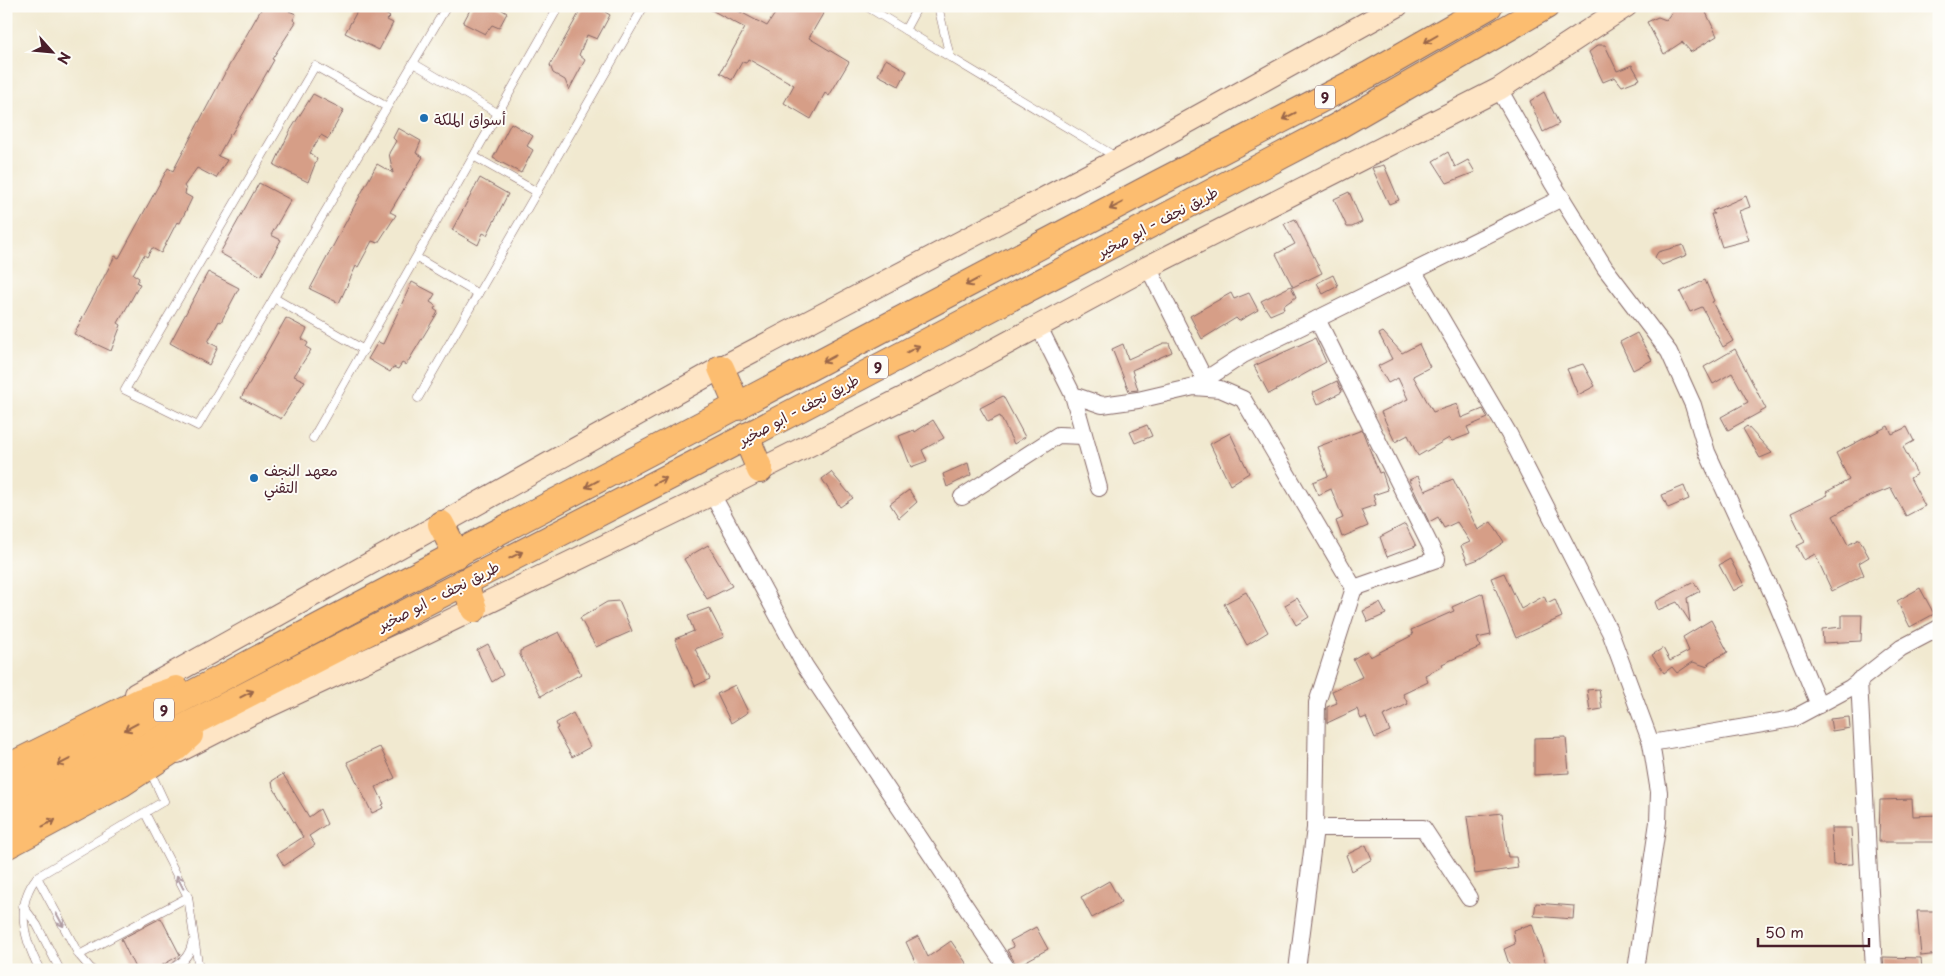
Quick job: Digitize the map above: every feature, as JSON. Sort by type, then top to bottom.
[{"type":"highway","name":"طريق نجف - ابو صخير","points":[[221,680],[1167,179],[1370,74],[1490,6]]},
{"type":"highway","points":[[1490,6],[1486,13],[1487,23],[1494,30],[1504,32]]},
{"type":"highway","name":"طريق نجف - ابو صخير","points":[[203,716],[746,436],[1336,128],[1465,55],[1546,6]]},
{"type":"highway","points":[[1454,25],[1464,29],[1470,36],[1470,46],[1465,55]]},
{"type":"highway","points":[[720,368],[738,407]]},
{"type":"highway","points":[[746,436],[760,470]]},
{"type":"highway","points":[[441,524],[457,555]]},
{"type":"highway","points":[[464,582],[474,609]]},
{"type":"highway","points":[[6,768],[140,701],[180,688],[221,680]]},
{"type":"highway","name":"9","points":[[6,818],[221,680]]},
{"type":"highway","points":[[6,846],[121,784],[148,767],[187,739],[203,716]]},
{"type":"highway","name":"9","points":[[6,792],[203,716]]},
{"type":"main road","points":[[6,768],[720,368],[1119,159],[1397,6]]},
{"type":"main road","points":[[148,767],[249,715],[712,494],[938,381],[1038,325],[1148,267],[1499,89],[1626,6]]},
{"type":"street","points":[[1499,89],[1605,268],[1670,352],[1693,405],[1707,452],[1776,602],[1819,705]]},
{"type":"street","points":[[1073,395],[1102,405],[1138,400],[1200,384],[1243,355],[1562,198]]},
{"type":"street","points":[[1148,267],[1200,384]]},
{"type":"street","points":[[1414,272],[1509,434],[1610,632],[1651,742],[1659,792],[1658,822],[1636,970]]},
{"type":"street","points":[[1317,318],[1437,559],[1354,588]]},
{"type":"street","points":[[1038,325],[1073,395],[1099,488]]},
{"type":"street","points":[[1200,384],[1220,389],[1243,399],[1354,588],[1317,703],[1315,828],[1297,970]]},
{"type":"street","points":[[962,497],[1058,435],[1084,436]]},
{"type":"street","points":[[712,494],[805,666],[1008,970]]},
{"type":"street","points":[[1651,742],[1792,719],[1850,688],[1901,648],[1938,630]]},
{"type":"street","points":[[1860,680],[1874,970]]},
{"type":"street","points":[[1315,828],[1423,828],[1469,898]]},
{"type":"lane","points":[[387,107],[314,66],[126,390],[198,426],[447,6]]},
{"type":"lane","points":[[313,438],[475,157],[559,6]]},
{"type":"lane","points":[[418,398],[644,6]]},
{"type":"lane","points":[[866,6],[1119,159]]},
{"type":"lane","points":[[906,30],[918,6]]},
{"type":"lane","points":[[938,6],[950,56]]},
{"type":"lane","points":[[413,63],[499,114]]},
{"type":"lane","points":[[475,157],[537,192]]},
{"type":"lane","points":[[417,258],[478,294]]},
{"type":"lane","points":[[274,298],[364,350]]},
{"type":"lane","points":[[40,970],[29,947],[24,929],[25,895],[38,877],[164,801],[148,767]]},
{"type":"lane","points":[[145,813],[188,897],[199,970]]},
{"type":"lane","points":[[38,877],[78,955],[92,970]]},
{"type":"lane","points":[[78,955],[188,897]]},
{"type":"lane","points":[[24,906],[37,925],[60,970]]},
{"type":"lane","points":[[169,970],[183,962],[190,951],[193,937]]},
{"type":"building","points":[[263,6],[292,6],[289,11],[296,14],[293,20],[296,22],[272,59],[274,60],[218,156],[227,160],[216,178],[197,168],[184,186],[186,189],[185,194],[192,198],[180,223],[177,222],[161,253],[152,248],[147,257],[144,255],[133,274],[139,278],[137,283],[140,284],[118,323],[121,325],[111,351],[74,334],[115,256],[119,258],[168,168],[173,171]]},
{"type":"building","points":[[360,6],[388,6],[384,13],[390,17],[387,20],[393,23],[379,50],[345,33]]},
{"type":"building","points":[[472,6],[496,6],[507,13],[499,28],[492,25],[485,34],[463,23]]},
{"type":"building","points":[[583,6],[595,6],[610,15],[597,39],[587,35],[579,55],[585,60],[569,90],[565,80],[553,73],[550,65]]},
{"type":"building","points":[[704,6],[729,6],[767,26],[780,6],[814,6],[824,12],[809,38],[849,62],[829,96],[825,93],[811,119],[784,103],[794,85],[748,59],[746,63],[742,62],[732,80],[720,73],[745,28]]},
{"type":"building","points":[[1679,6],[1703,6],[1717,36],[1691,52],[1682,42],[1664,54],[1647,22],[1658,17],[1666,20],[1674,9]]},
{"type":"building","points":[[1598,45],[1605,45],[1617,71],[1632,65],[1640,79],[1622,86],[1615,77],[1603,82],[1589,52]]},
{"type":"building","points":[[886,59],[907,71],[899,86],[878,75]]},
{"type":"building","points":[[1544,92],[1559,124],[1543,132],[1530,101]]},
{"type":"building","points":[[313,94],[344,110],[328,139],[321,135],[310,153],[317,159],[308,182],[274,165],[290,131]]},
{"type":"building","points":[[511,123],[533,136],[527,146],[533,150],[521,173],[493,158]]},
{"type":"building","points":[[398,128],[421,141],[416,153],[423,157],[390,212],[396,215],[378,243],[372,241],[358,267],[356,266],[339,303],[310,289],[377,164],[393,173],[389,153],[396,141],[393,138]]},
{"type":"building","points":[[1448,152],[1455,167],[1468,160],[1475,172],[1447,183],[1433,161]]},
{"type":"building","points":[[1384,165],[1399,200],[1389,204],[1372,168]]},
{"type":"building","points":[[480,178],[508,194],[487,235],[483,233],[478,245],[452,230]]},
{"type":"building","points":[[259,183],[291,200],[271,235],[281,240],[261,276],[220,253]]},
{"type":"building","points":[[1349,192],[1362,222],[1352,227],[1347,227],[1334,199]]},
{"type":"building","points":[[1746,196],[1750,207],[1739,211],[1749,240],[1722,247],[1711,214],[1714,214],[1712,211]]},
{"type":"building","points":[[1295,219],[1322,273],[1293,287],[1276,254],[1295,244],[1284,224]]},
{"type":"building","points":[[1683,245],[1687,255],[1662,265],[1655,257],[1658,252]]},
{"type":"building","points":[[208,272],[239,288],[208,342],[218,347],[209,365],[170,343]]},
{"type":"building","points":[[1333,275],[1338,286],[1323,294],[1317,283]]},
{"type":"building","points":[[1705,280],[1714,301],[1712,302],[1733,341],[1723,347],[1702,307],[1690,312],[1680,292]]},
{"type":"building","points":[[412,282],[435,294],[430,302],[436,306],[434,309],[438,312],[406,365],[402,363],[398,369],[393,367],[390,372],[368,359],[378,342],[383,344]]},
{"type":"building","points":[[1291,286],[1296,297],[1283,306],[1284,309],[1270,315],[1261,301]]},
{"type":"building","points":[[1231,293],[1234,299],[1249,293],[1258,310],[1239,321],[1236,318],[1202,339],[1190,316]]},
{"type":"building","points":[[286,318],[307,329],[302,339],[308,343],[306,347],[311,350],[294,376],[305,381],[281,419],[241,398]]},
{"type":"building","points":[[1383,332],[1402,353],[1419,344],[1430,367],[1413,376],[1433,412],[1457,404],[1461,418],[1483,409],[1488,418],[1467,427],[1470,434],[1452,441],[1449,438],[1418,456],[1408,435],[1395,442],[1381,412],[1408,399],[1398,378],[1388,383],[1378,366],[1392,359],[1379,334]]},
{"type":"building","points":[[1637,333],[1652,360],[1633,370],[1620,342]]},
{"type":"building","points":[[1315,338],[1326,362],[1269,394],[1254,366]]},
{"type":"building","points":[[1164,343],[1169,343],[1172,352],[1132,370],[1138,390],[1129,391],[1112,349],[1123,344],[1128,359]]},
{"type":"building","points":[[1735,349],[1766,409],[1728,430],[1721,417],[1748,402],[1732,373],[1713,384],[1704,367]]},
{"type":"building","points":[[1583,364],[1595,386],[1578,395],[1567,369]]},
{"type":"building","points":[[1337,381],[1342,392],[1317,405],[1312,393]]},
{"type":"building","points":[[1003,396],[1025,437],[1014,444],[1000,416],[988,422],[980,408]]},
{"type":"building","points":[[933,420],[944,438],[922,450],[927,461],[911,467],[899,436],[914,430],[915,432]]},
{"type":"building","points":[[1147,425],[1152,436],[1135,443],[1130,432]]},
{"type":"building","points":[[1747,426],[1772,453],[1760,458],[1743,429]]},
{"type":"building","points":[[1888,426],[1892,434],[1907,427],[1914,441],[1903,447],[1917,474],[1910,478],[1925,506],[1906,516],[1891,488],[1861,500],[1833,516],[1848,545],[1859,539],[1869,557],[1859,563],[1864,575],[1832,591],[1815,554],[1804,560],[1797,546],[1805,542],[1791,513],[1828,495],[1826,492],[1849,480],[1836,453]]},
{"type":"building","points":[[1362,430],[1379,473],[1382,472],[1388,490],[1373,495],[1376,505],[1361,510],[1368,526],[1342,537],[1336,521],[1343,518],[1331,489],[1318,495],[1313,482],[1328,476],[1317,447]]},
{"type":"building","points":[[1230,433],[1249,473],[1230,485],[1210,444]]},
{"type":"building","points":[[968,463],[971,475],[947,487],[943,474]]},
{"type":"building","points":[[831,472],[853,498],[840,507],[822,479]]},
{"type":"building","points":[[1418,476],[1425,491],[1453,479],[1478,530],[1491,522],[1504,542],[1479,559],[1468,563],[1461,546],[1470,542],[1457,522],[1444,528],[1438,517],[1429,522],[1409,480]]},
{"type":"building","points":[[1684,486],[1689,499],[1668,508],[1662,495]]},
{"type":"building","points":[[909,490],[917,502],[899,518],[890,504]]},
{"type":"building","points":[[1405,524],[1416,546],[1387,557],[1380,537]]},
{"type":"building","points":[[708,545],[732,586],[707,599],[684,559]]},
{"type":"building","points":[[1730,559],[1744,585],[1733,591],[1719,565]]},
{"type":"building","points":[[1504,573],[1521,609],[1544,596],[1547,603],[1555,599],[1562,617],[1516,638],[1491,578]]},
{"type":"building","points":[[1694,582],[1700,591],[1687,598],[1690,622],[1677,602],[1658,610],[1655,602]]},
{"type":"building","points":[[1920,588],[1934,614],[1910,627],[1897,601]]},
{"type":"building","points":[[1246,592],[1268,632],[1247,645],[1224,604]]},
{"type":"building","points":[[1483,593],[1491,635],[1477,638],[1480,647],[1442,664],[1443,666],[1425,675],[1428,682],[1403,694],[1408,704],[1383,716],[1390,731],[1375,738],[1366,717],[1361,719],[1357,709],[1327,723],[1327,707],[1337,703],[1332,691],[1362,677],[1353,659],[1367,651],[1370,657],[1413,635],[1411,630],[1454,611],[1452,607]]},
{"type":"building","points":[[1297,598],[1309,617],[1296,625],[1285,605]]},
{"type":"building","points":[[619,601],[632,631],[596,647],[580,618],[607,602]]},
{"type":"building","points":[[1380,603],[1386,614],[1368,622],[1363,611]]},
{"type":"building","points":[[709,608],[724,637],[695,649],[710,679],[695,686],[675,639],[694,631],[688,616]]},
{"type":"building","points":[[1842,615],[1862,615],[1861,641],[1823,643],[1822,629],[1842,627]]},
{"type":"building","points":[[1711,620],[1728,652],[1709,662],[1708,667],[1693,662],[1677,673],[1672,667],[1664,673],[1652,655],[1663,648],[1670,661],[1689,651],[1683,637]]},
{"type":"building","points":[[559,632],[581,674],[541,696],[520,655],[520,651]]},
{"type":"building","points":[[488,644],[503,675],[492,682],[477,650]]},
{"type":"building","points":[[735,685],[748,712],[731,723],[717,694]]},
{"type":"building","points":[[1599,689],[1602,709],[1590,711],[1587,690]]},
{"type":"building","points":[[573,713],[590,747],[572,757],[556,729],[558,728],[556,723]]},
{"type":"building","points":[[1849,717],[1850,728],[1832,731],[1830,719]]},
{"type":"building","points":[[1566,737],[1569,773],[1534,775],[1534,738]]},
{"type":"building","points":[[380,747],[395,778],[376,787],[384,804],[382,805],[383,808],[372,813],[347,762]]},
{"type":"building","points":[[283,774],[309,817],[320,809],[327,824],[309,836],[315,845],[284,866],[277,854],[303,837],[273,787],[272,781]]},
{"type":"building","points":[[1912,799],[1913,816],[1939,815],[1939,842],[1879,842],[1880,800]]},
{"type":"building","points":[[1502,813],[1508,857],[1516,857],[1518,868],[1475,874],[1467,817]]},
{"type":"building","points":[[1831,828],[1851,828],[1853,864],[1833,865]]},
{"type":"building","points":[[1366,845],[1372,859],[1352,871],[1346,855]]},
{"type":"building","points":[[1109,881],[1121,902],[1092,918],[1081,897]]},
{"type":"building","points":[[1536,903],[1574,906],[1573,919],[1534,916]]},
{"type":"building","points":[[1917,911],[1939,911],[1939,954],[1921,956]]},
{"type":"building","points":[[161,918],[180,955],[154,970],[136,970],[121,939]]},
{"type":"building","points":[[1532,924],[1548,970],[1511,970],[1504,949],[1515,944],[1513,930]]},
{"type":"building","points":[[1036,927],[1048,949],[1017,966],[1007,950],[1014,947],[1010,941]]},
{"type":"building","points":[[918,936],[928,957],[951,941],[971,970],[911,970],[917,966],[906,942]]},
{"type":"building","points":[[1883,957],[1921,958],[1922,970],[1884,970]]},
{"type":"place","name":"أسواق الملكة","points":[[424,118]]},
{"type":"place","name":"معهد النجف التقني","points":[[254,478]]}]
